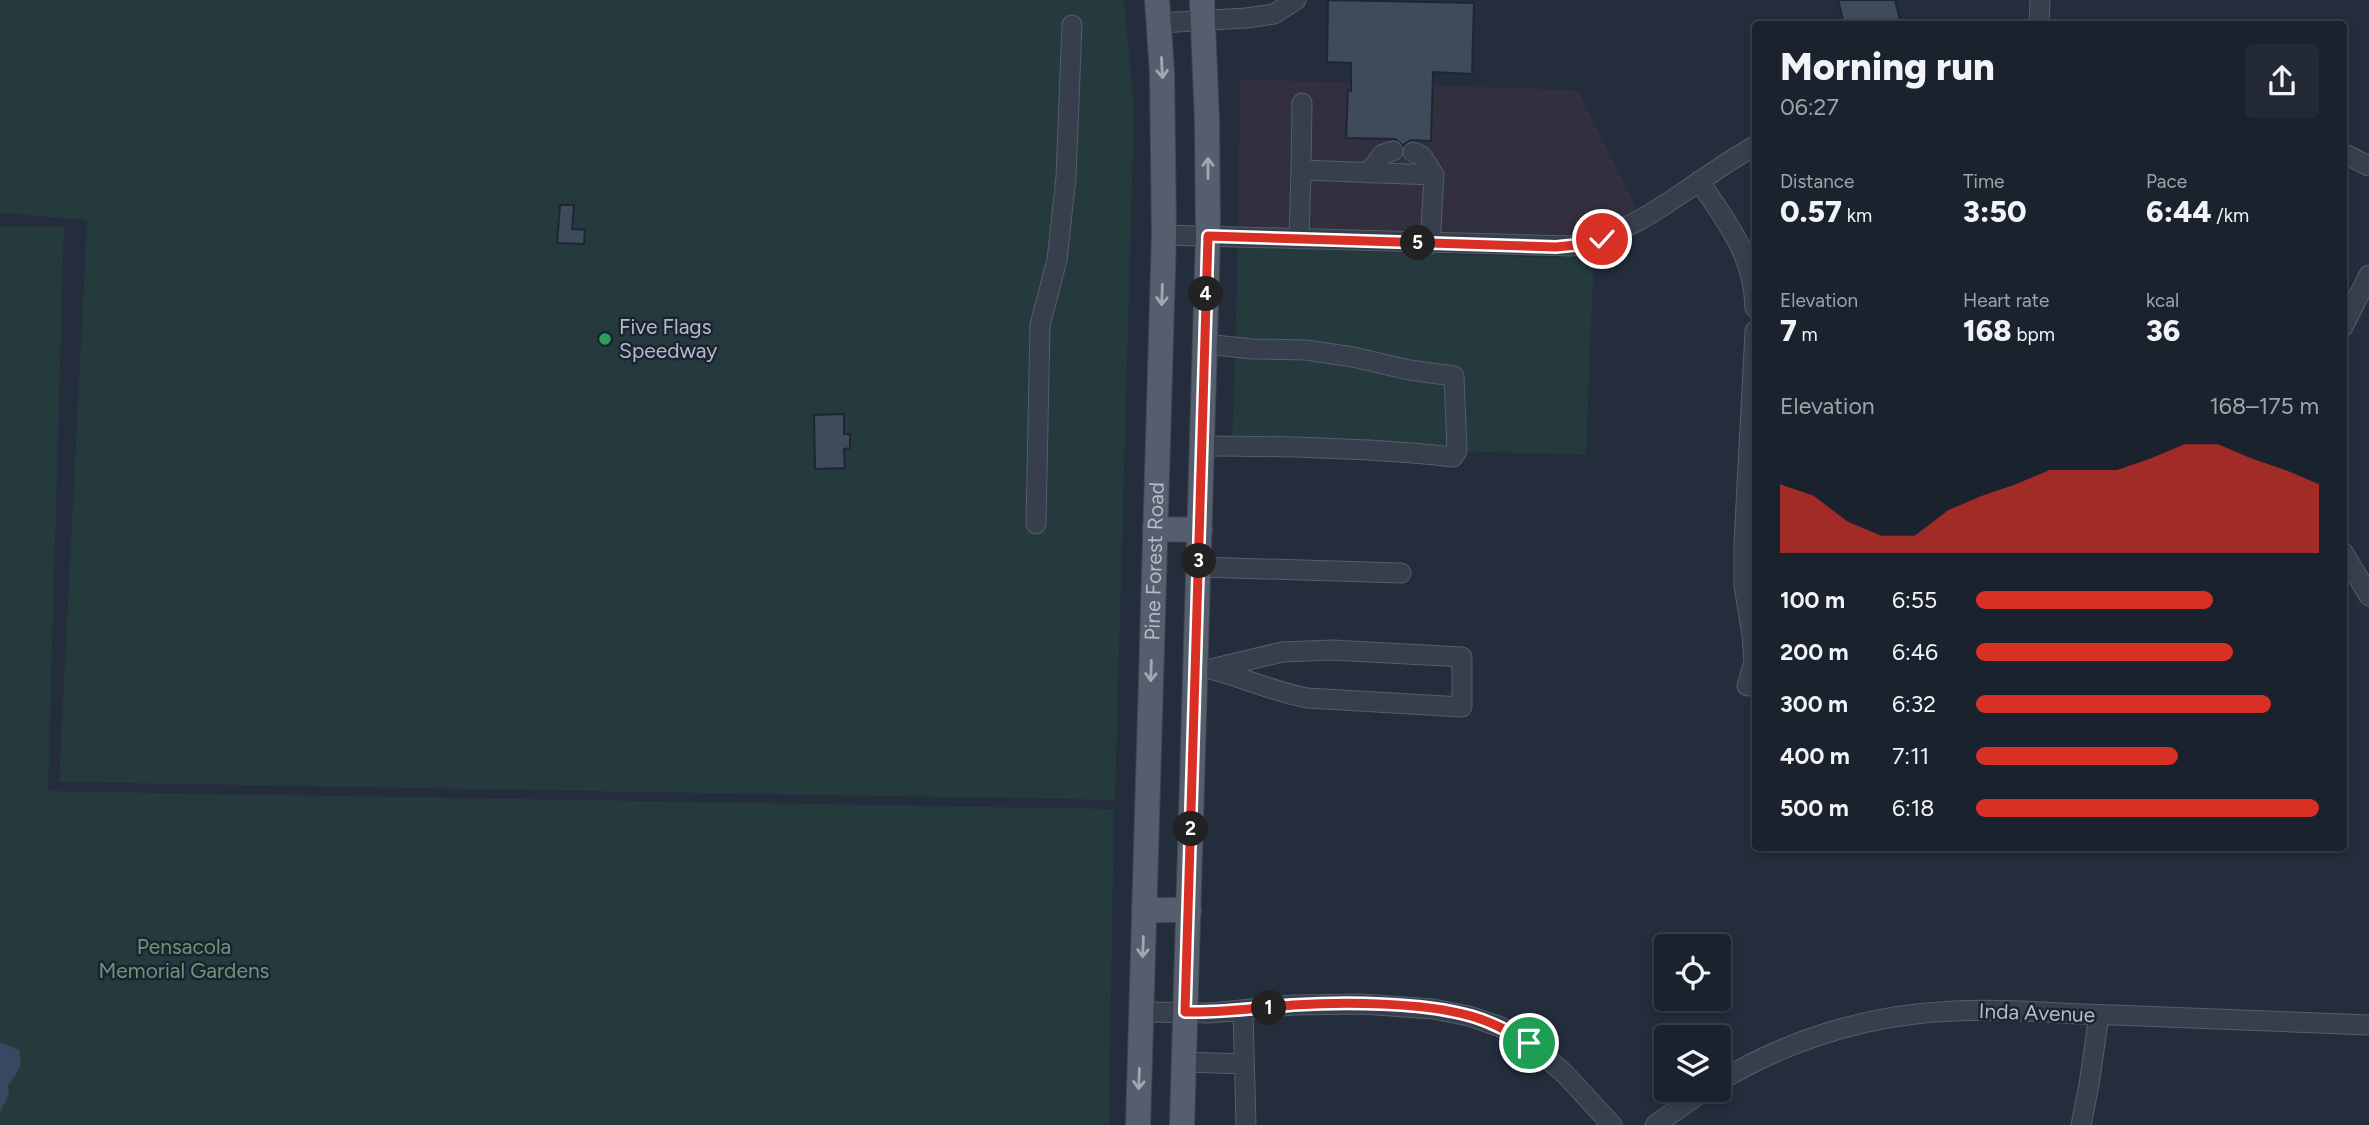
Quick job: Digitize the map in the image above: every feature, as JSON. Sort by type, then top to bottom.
[{"type":"main road","points":[[1182,1125],[1189,910],[1203,667],[1199,567],[1208,236],[1208,121],[1202,10]]},
{"type":"main road","name":"Pine Forest Road","points":[[1138,1125],[1164,235],[1164,136],[1158,12]]},
{"type":"main road","points":[[1155,529],[1200,530]]},
{"type":"main road","points":[[1144,910],[1189,910]]},
{"type":"street","points":[[1158,12],[1202,10],[1246,18],[1274,14],[1296,0]]},
{"type":"street","points":[[2039,21],[2040,0]]},
{"type":"street","points":[[1036,524],[1040,325],[1057,260],[1064,191],[1072,25]]},
{"type":"street","points":[[1290,239],[1301,170],[1302,103]]},
{"type":"street","points":[[1164,235],[1556,247],[1586,244],[1617,233],[1646,217],[1752,148]]},
{"type":"street","points":[[1368,173],[1383,154],[1403,151],[1422,156],[1434,175],[1430,244]]},
{"type":"street","points":[[2347,155],[2369,166]]},
{"type":"street","points":[[1301,170],[1434,175]]},
{"type":"street","points":[[1699,181],[1743,250],[1752,282]]},
{"type":"street","points":[[2347,319],[2369,275]]},
{"type":"street","points":[[1203,446],[1383,449],[1453,457],[1457,451],[1454,376],[1306,350],[1252,349],[1205,344]]},
{"type":"street","points":[[1752,389],[1744,586],[1752,635]]},
{"type":"street","points":[[2347,559],[2369,596]]},
{"type":"street","points":[[1199,567],[1401,573]]},
{"type":"street","points":[[1333,650],[1462,657],[1462,707],[1307,698],[1203,667],[1282,652],[1333,650]]},
{"type":"street","points":[[1747,686],[1752,669]]},
{"type":"street","points":[[1141,1012],[1362,1004],[1433,1009],[1469,1016],[1501,1027],[1529,1043],[1565,1074],[1612,1125]]},
{"type":"street","points":[[1243,1010],[1246,1125]]},
{"type":"street","name":"Inda Avenue","points":[[1731,1075],[1797,1043],[1842,1028],[1887,1017],[1967,1010],[2369,1025]]},
{"type":"street","points":[[2081,1125],[2099,1015]]},
{"type":"street","points":[[1184,1062],[1244,1064]]},
{"type":"street","points":[[1655,1125],[1689,1102]]},
{"type":"shaded area","points":[[1240,79],[1578,90],[1638,210],[1599,229],[1556,237],[1238,227]]},
{"type":"green space","name":"Five Flags Speedway","points":[[0,0],[1124,0],[1134,110],[1115,800],[59,782],[87,220],[0,213]]},
{"type":"green space","name":"Pensacola Memorial Gardens","points":[[0,226],[64,227],[48,791],[1114,809],[1109,1125],[0,1125]]},
{"type":"green space","points":[[1238,247],[1556,258],[1594,252],[1586,455],[1232,444]]},
{"type":"water","points":[[0,1042],[19,1050],[21,1061],[17,1073],[8,1085],[9,1094],[0,1112]]},
{"type":"building","points":[[1328,0],[1474,3],[1472,74],[1433,72],[1431,141],[1411,140],[1403,145],[1395,139],[1346,138],[1351,63],[1327,62]]},
{"type":"building","points":[[1838,0],[1895,0],[1900,21],[1843,21]]},
{"type":"building","points":[[560,205],[574,205],[572,229],[585,230],[584,244],[557,243]]},
{"type":"building","points":[[844,414],[844,434],[850,434],[850,448],[844,449],[845,468],[815,469],[814,415]]},
{"type":"place","name":"Five Flags Speedway","points":[[605,339]]},
{"type":"route","points":[[1529,1043],[1501,1027],[1469,1016],[1433,1009],[1362,1004],[1294,1005],[1210,1013],[1185,1012],[1208,236],[1556,247],[1586,244],[1602,239]]}]
